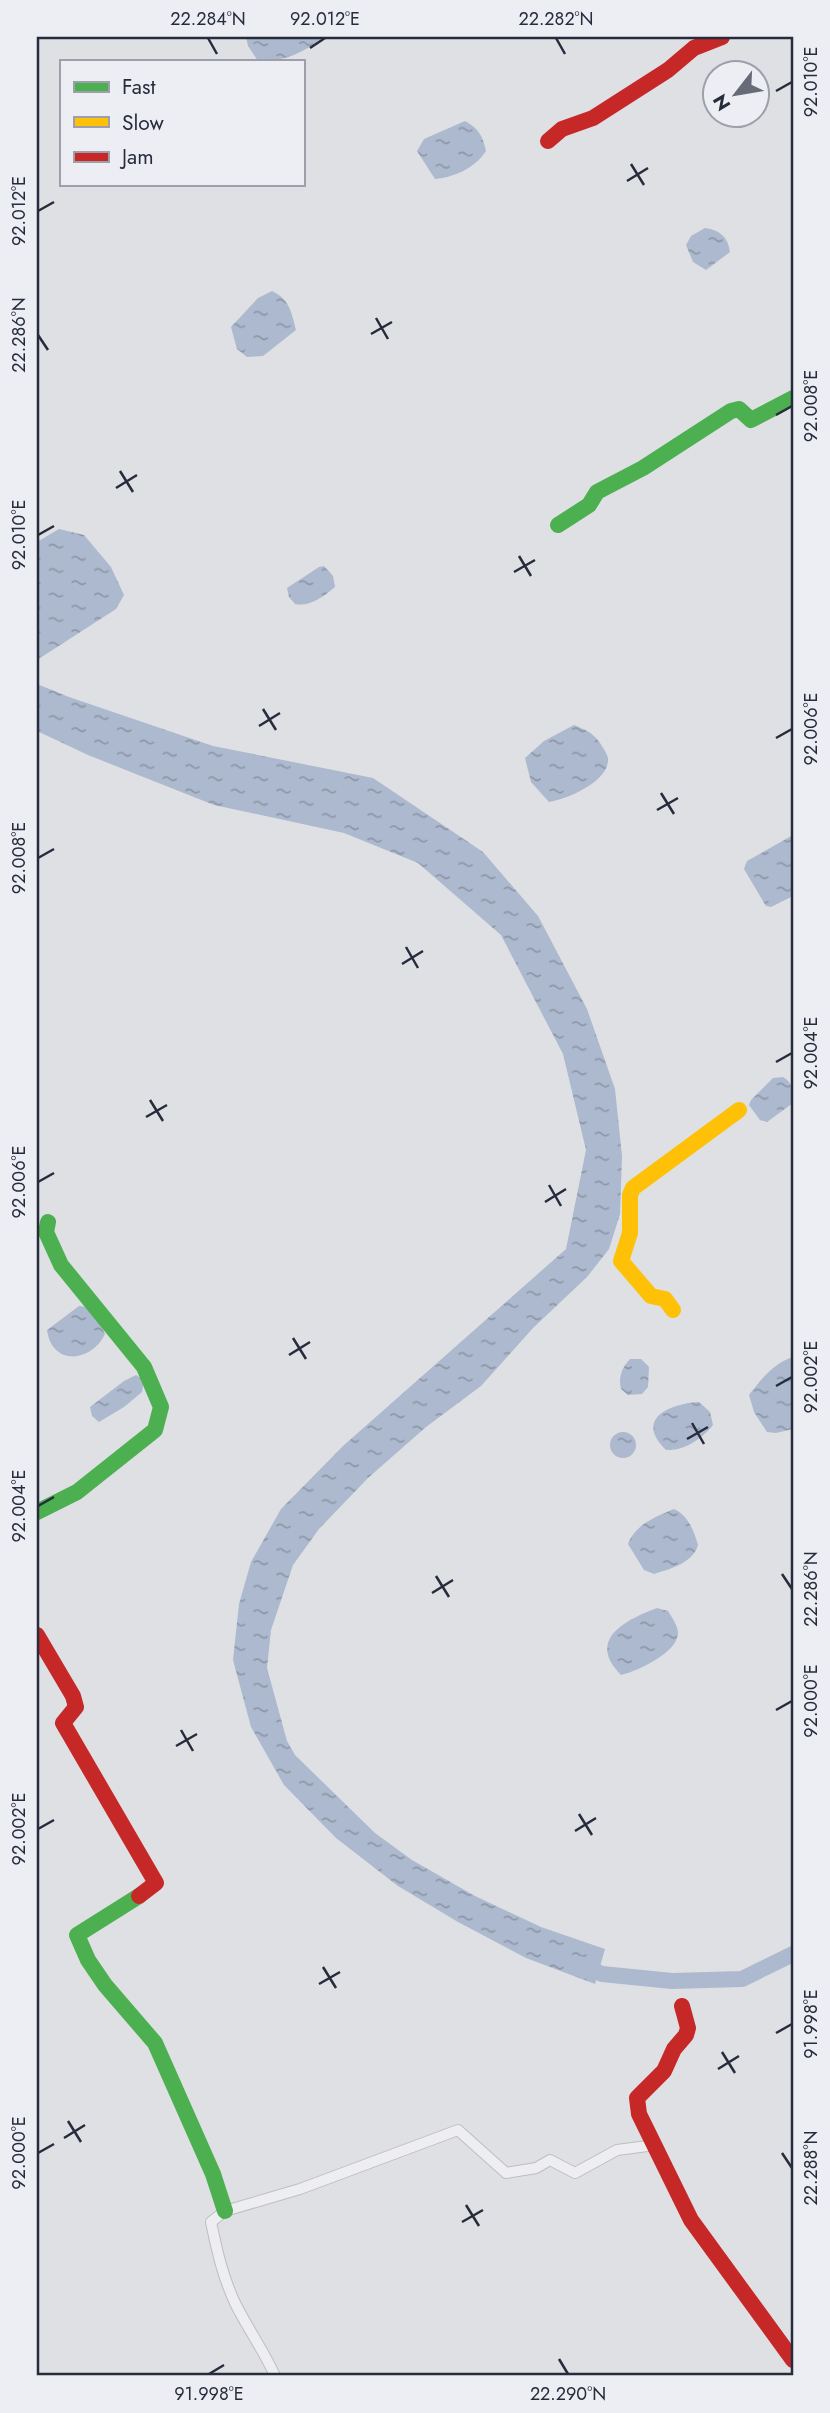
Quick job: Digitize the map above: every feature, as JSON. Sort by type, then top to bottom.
[{"type":"street","points":[[548,141],[562,129],[593,118],[668,70],[694,48],[722,37]]},
{"type":"street","points":[[558,525],[589,505],[597,492],[643,468],[731,411],[739,409],[751,420],[793,398]]},
{"type":"street","points":[[673,1310],[669,1301],[651,1296],[621,1261],[630,1233],[630,1195],[633,1188],[665,1163],[739,1110]]},
{"type":"street","points":[[37,1512],[77,1492],[155,1430],[161,1407],[144,1367],[61,1265],[46,1232],[48,1222]]},
{"type":"street","points":[[37,1635],[73,1696],[75,1707],[63,1723],[156,1883],[133,1901],[77,1935],[88,1960],[106,1985],[155,2043],[214,2174],[225,2211]]},
{"type":"street","points":[[682,2006],[688,2028],[686,2035],[674,2049],[664,2071],[637,2098],[639,2114],[691,2220],[793,2360]]},
{"type":"street","points":[[275,2376],[236,2305],[219,2263],[211,2222],[225,2211],[300,2189],[458,2130],[506,2173],[536,2168],[550,2160],[575,2173],[605,2154],[655,2145]]},
{"type":"water","points":[[246,37],[323,37],[308,48],[276,60],[257,60],[248,46]]},
{"type":"water","points":[[465,121],[479,133],[486,151],[464,171],[435,179],[417,151],[424,139]]},
{"type":"water","points":[[705,228],[722,235],[730,252],[706,270],[693,262],[686,245],[691,236]]},
{"type":"water","points":[[272,291],[286,302],[296,330],[263,356],[247,357],[237,349],[231,327],[258,298]]},
{"type":"water","points":[[59,529],[84,535],[111,567],[124,595],[116,609],[37,660],[37,542]]},
{"type":"water","points":[[324,566],[333,576],[335,587],[311,603],[295,604],[289,597],[287,588]]},
{"type":"water","points":[[37,684],[213,746],[373,778],[483,852],[538,916],[587,1009],[615,1089],[622,1156],[620,1214],[609,1249],[587,1277],[533,1328],[481,1386],[426,1427],[368,1478],[319,1529],[293,1565],[271,1630],[267,1668],[287,1741],[295,1755],[375,1833],[412,1860],[475,1896],[541,1927],[605,1949],[595,1984],[526,1958],[458,1922],[398,1886],[336,1838],[284,1785],[251,1727],[233,1660],[239,1604],[251,1562],[281,1509],[343,1446],[566,1249],[586,1150],[563,1054],[501,935],[418,863],[344,833],[214,805],[88,755],[37,731]]},
{"type":"water","points":[[574,725],[597,739],[608,758],[607,766],[586,788],[549,802],[531,782],[525,758],[544,741]]},
{"type":"water","points":[[793,835],[793,896],[771,907],[766,906],[744,869],[747,861]]},
{"type":"water","points":[[783,1077],[791,1085],[793,1103],[767,1122],[760,1120],[749,1105],[751,1100],[773,1078]]},
{"type":"water","points":[[79,1306],[87,1307],[105,1334],[99,1343],[82,1355],[64,1355],[50,1342],[47,1330]]},
{"type":"water","points":[[793,1357],[793,1429],[767,1432],[754,1412],[749,1395],[774,1367]]},
{"type":"water","points":[[630,1359],[641,1359],[649,1367],[648,1387],[642,1394],[628,1395],[621,1389],[621,1373]]},
{"type":"water","points":[[136,1375],[144,1380],[142,1392],[99,1422],[92,1416],[90,1407]]},
{"type":"water","points":[[699,1402],[710,1412],[713,1425],[692,1443],[666,1450],[653,1430],[654,1422],[667,1410]]},
{"type":"water","points":[[623,1432],[633,1435],[636,1445],[633,1455],[623,1458],[613,1455],[610,1445],[613,1435]]},
{"type":"water","points":[[674,1509],[687,1519],[698,1545],[686,1561],[654,1574],[644,1570],[628,1544],[641,1526]]},
{"type":"water","points":[[657,1608],[668,1611],[678,1632],[677,1639],[672,1647],[656,1660],[621,1675],[611,1663],[607,1651],[609,1642],[622,1625]]},
{"type":"waterway","points":[[580,1964],[602,1974],[672,1981],[742,1979],[793,1954]]},
{"type":"traffic: fast","points":[[558,525],[589,505],[597,492],[643,468],[731,411],[739,409],[751,420],[793,398]]},
{"type":"traffic: fast","points":[[37,1512],[77,1492],[155,1430],[161,1407],[144,1367],[61,1265],[46,1232],[48,1222]]},
{"type":"traffic: fast","points":[[139,1896],[77,1935],[88,1960],[105,1985],[155,2043],[213,2174],[225,2211]]},
{"type":"traffic: slow","points":[[673,1310],[665,1299],[651,1296],[621,1261],[630,1233],[630,1195],[633,1188],[739,1110]]},
{"type":"traffic: jam","points":[[548,141],[562,129],[593,118],[668,70],[694,48],[722,37]]},
{"type":"traffic: jam","points":[[37,1635],[73,1696],[76,1707],[63,1723],[156,1883],[139,1896]]},
{"type":"traffic: jam","points":[[682,2006],[688,2028],[686,2035],[674,2049],[664,2071],[637,2098],[639,2114],[691,2220],[793,2360]]}]
